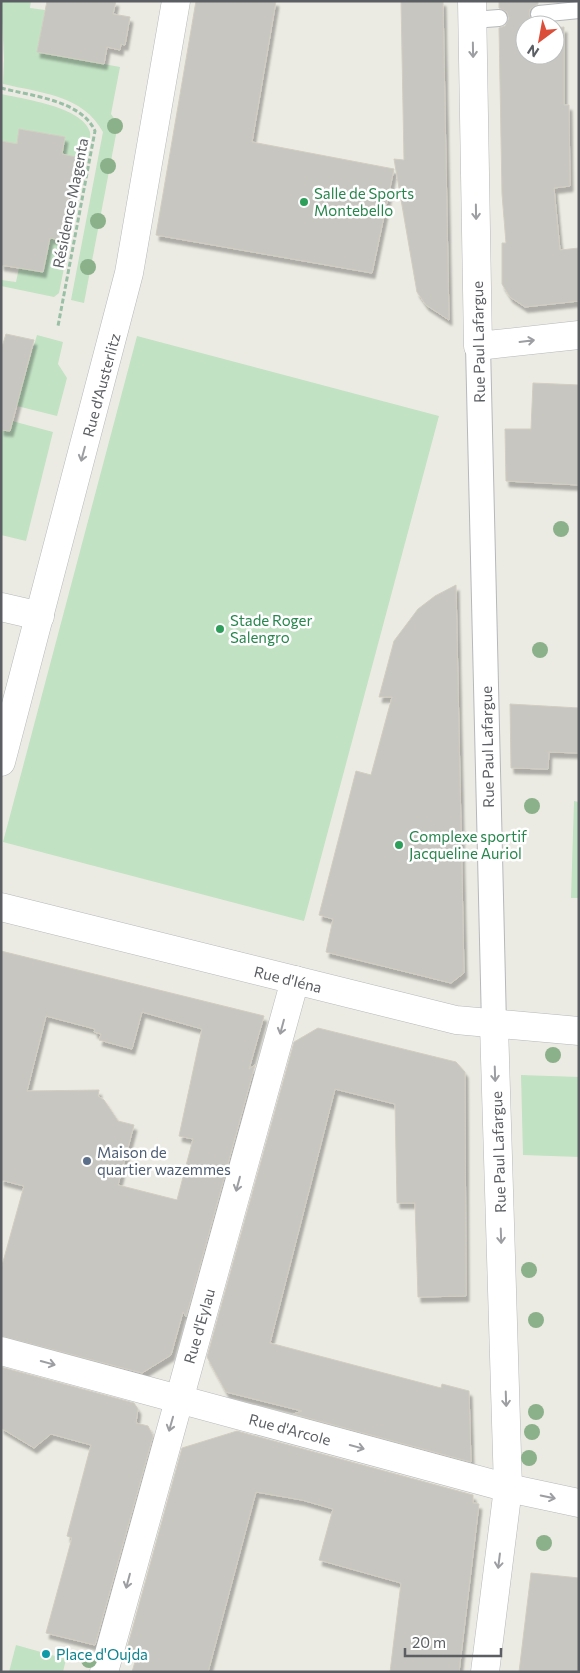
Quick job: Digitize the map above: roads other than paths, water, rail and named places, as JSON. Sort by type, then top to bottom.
[{"type":"street","name":"Rue d'Austerlitz","points":[[1,762],[114,339],[134,252],[176,1]]},
{"type":"street","name":"Rue Paul Lafargue","points":[[481,13],[478,346],[494,1025],[508,1488],[485,1672]]},
{"type":"street","points":[[478,346],[579,335]]},
{"type":"street","points":[[1,608],[40,616]]},
{"type":"street","name":"Rue d'Iéna","points":[[1,908],[456,1020],[494,1025],[579,1031]]},
{"type":"street","name":"Rue d'Eylau","points":[[104,1672],[178,1398],[295,980]]},
{"type":"street","name":"Rue d'Arcole","points":[[1,1351],[508,1488],[579,1503]]},
{"type":"lane","points":[[539,14],[579,10]]},
{"type":"place","name":"Salle de Sports Montebello","points":[[304,202]]},
{"type":"place","name":"Stade Roger Salengro","points":[[220,629]]},
{"type":"place","name":"Complexe sportif Jacqueline Auriol","points":[[399,845]]},
{"type":"place","name":"Maison de quartier wazemmes","points":[[87,1161]]},
{"type":"place","name":"Place d'Oujda","points":[[46,1654]]}]
